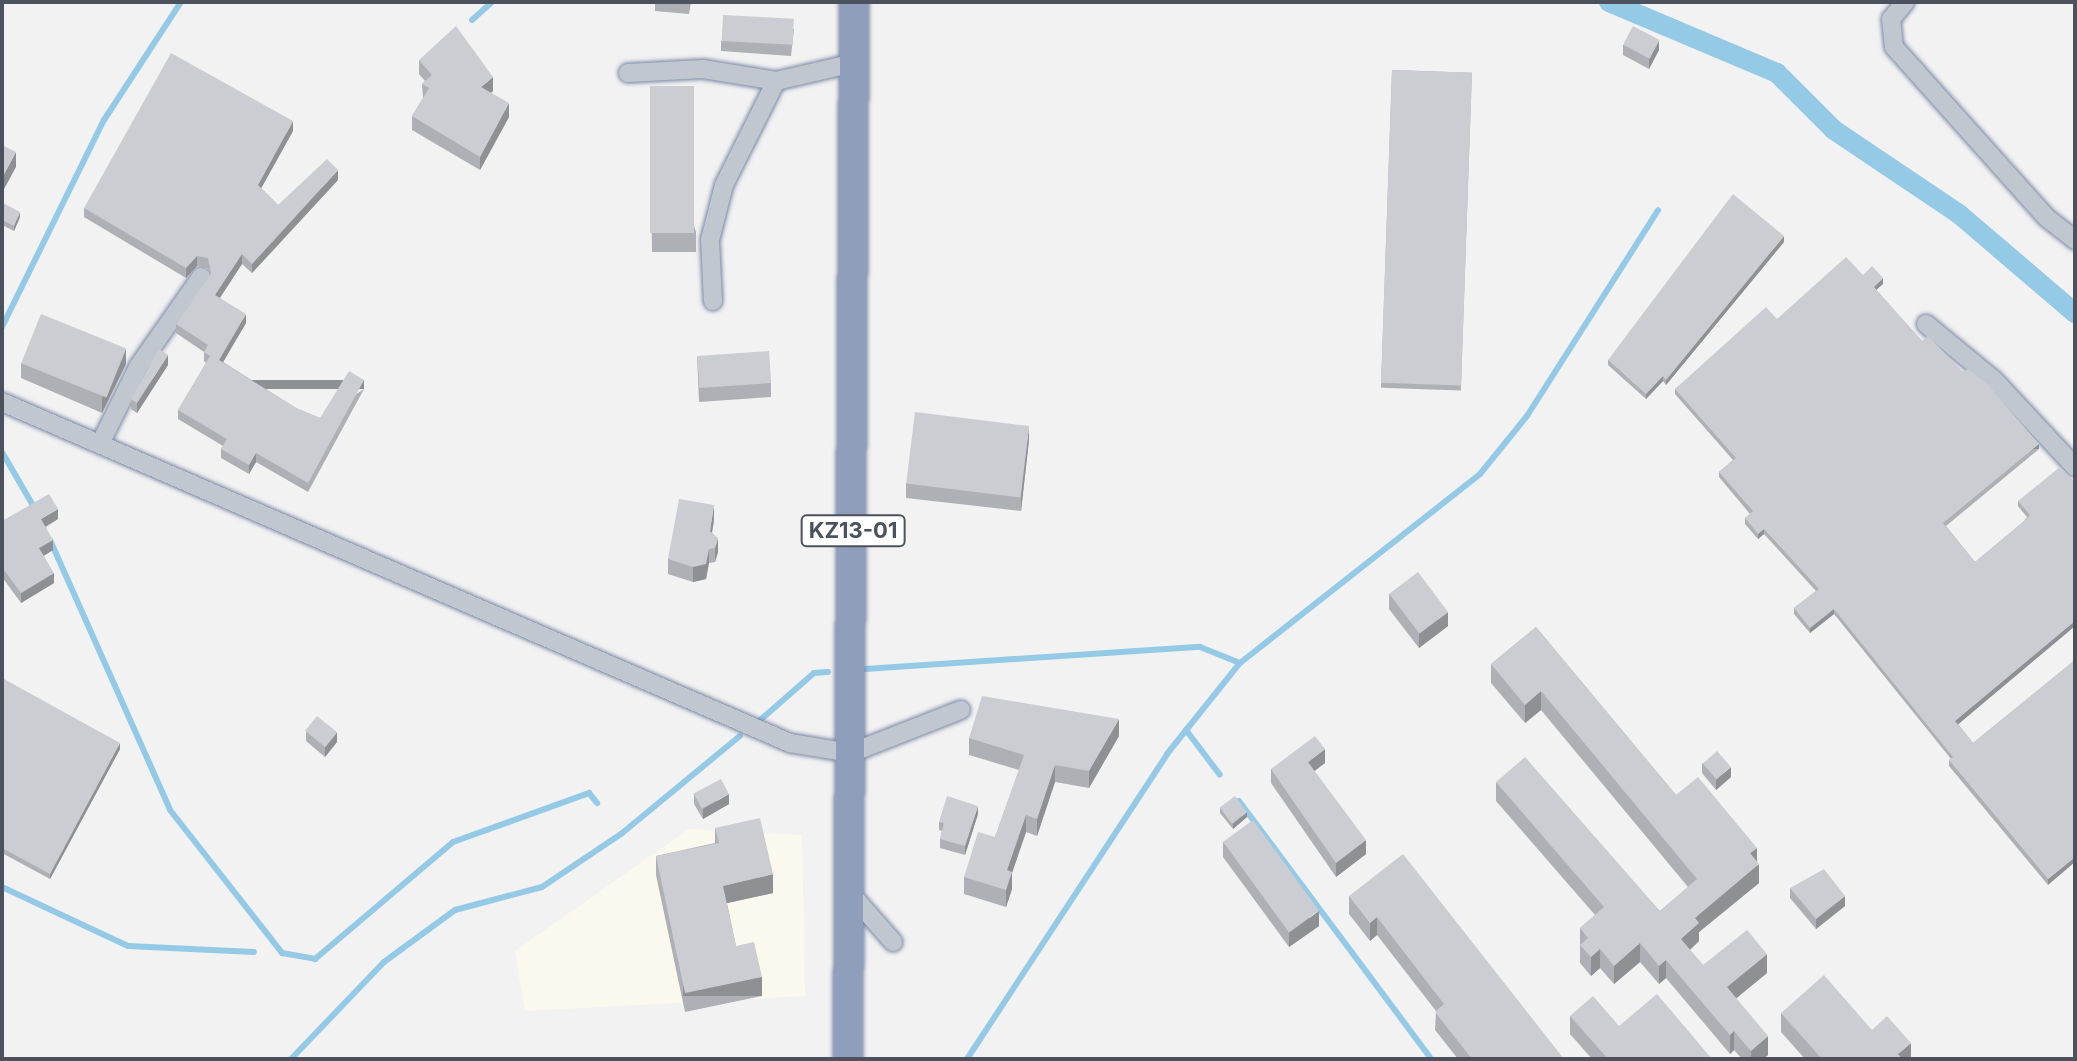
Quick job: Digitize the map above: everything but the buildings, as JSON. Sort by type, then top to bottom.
[{"type":"highway","name":"KZ13-01","points":[[848,1059],[854,2]]},
{"type":"street","points":[[1905,2],[1891,19],[1894,47],[2047,218],[2075,240]]},
{"type":"street","points":[[628,73],[703,69],[776,81],[854,63]]},
{"type":"street","points":[[713,301],[710,240],[724,185],[776,81]]},
{"type":"street","points":[[100,444],[138,367],[201,277]]},
{"type":"street","points":[[1926,324],[1994,380],[2075,467]]},
{"type":"street","points":[[2,402],[770,737],[851,753],[961,710]]},
{"type":"street","points":[[851,894],[893,942]]},
{"type":"shaded area","points":[[689,829],[802,835],[805,996],[525,1011],[515,951]]},
{"type":"waterway","points":[[2,327],[104,120],[181,2]]},
{"type":"waterway","points":[[472,20],[492,2]]},
{"type":"waterway","points":[[1609,2],[1777,73],[1834,130],[1959,214],[2075,313]]},
{"type":"waterway","points":[[967,1059],[1167,754],[1240,663],[1480,474],[1527,416],[1658,210]]},
{"type":"waterway","points":[[2,452],[35,509]]},
{"type":"waterway","points":[[50,540],[170,810],[282,953],[315,959],[453,842],[589,793],[597,803]]},
{"type":"waterway","points":[[865,669],[1200,647],[1240,663]]},
{"type":"waterway","points":[[758,722],[814,673],[828,672]]},
{"type":"waterway","points":[[1186,730],[1220,775]]},
{"type":"waterway","points":[[291,1059],[384,962],[455,910],[542,887],[621,834],[740,736]]},
{"type":"waterway","points":[[1239,801],[1431,1059]]},
{"type":"waterway","points":[[2,887],[128,946],[254,952]]}]
